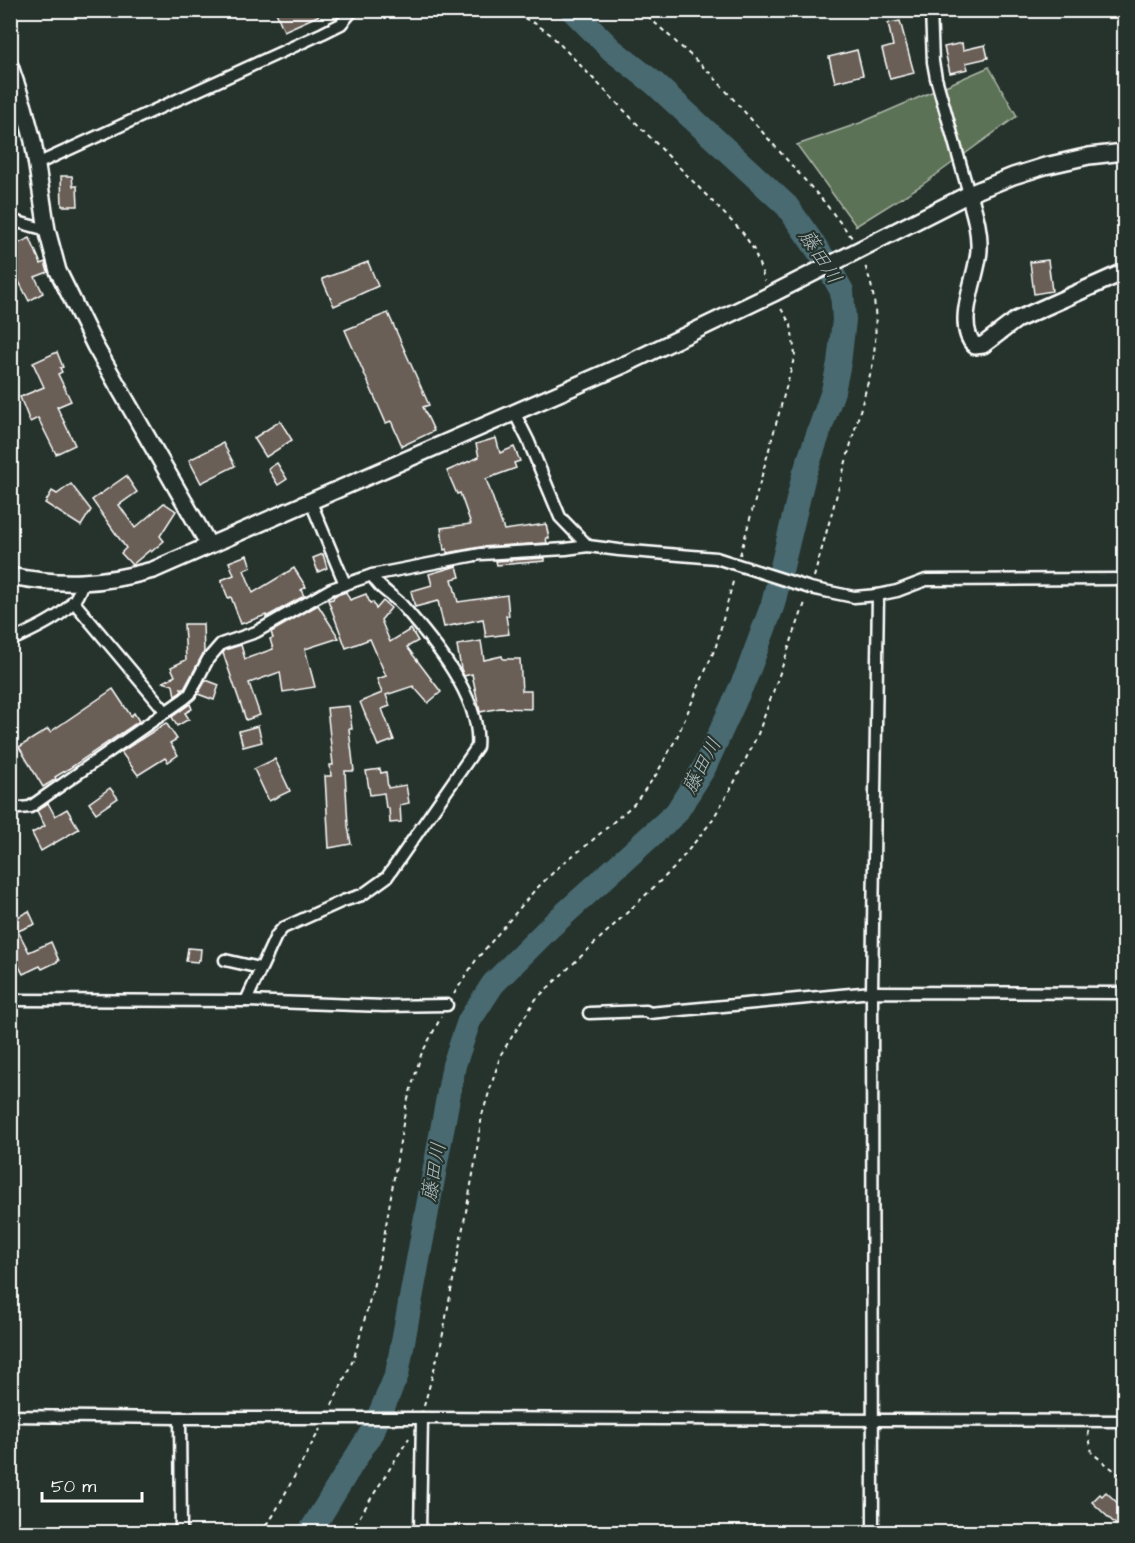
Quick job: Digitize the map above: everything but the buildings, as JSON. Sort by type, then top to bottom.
[{"type":"street","points":[[37,164],[323,33],[340,24],[353,10]]},
{"type":"street","points":[[931,10],[933,62],[936,78],[976,222],[979,250],[966,317],[968,335],[975,346],[983,345],[1016,320],[1125,272]]},
{"type":"street","points":[[10,66],[24,107],[37,164],[47,230],[58,271],[74,306],[209,545]]},
{"type":"street","points":[[10,576],[56,583],[82,584],[153,570],[628,363],[772,294],[969,194],[1045,166],[1089,156],[1125,152]]},
{"type":"street","points":[[10,220],[47,230]]},
{"type":"street","points":[[515,414],[560,517],[588,546]]},
{"type":"street","points":[[310,500],[345,584]]},
{"type":"street","points":[[10,809],[30,807],[190,694],[208,659],[221,644],[256,632],[290,611],[345,584],[372,575],[481,554],[588,546],[716,558],[810,588],[854,597],[897,591],[926,579],[1125,579]]},
{"type":"street","points":[[246,1001],[276,936],[283,928],[362,895],[387,877],[477,747],[478,732],[474,716],[450,668],[410,615],[378,584],[372,575]]},
{"type":"street","points":[[10,641],[58,615],[73,602],[82,584]]},
{"type":"street","points":[[873,1533],[872,992],[878,595]]},
{"type":"street","points":[[73,602],[166,712]]},
{"type":"street","points":[[225,960],[260,968]]},
{"type":"street","points":[[589,1013],[646,1011],[649,1013],[872,992],[1125,993]]},
{"type":"street","points":[[10,999],[246,1001],[384,1006],[447,1005]]},
{"type":"street","points":[[10,1416],[1125,1421]]},
{"type":"street","points":[[180,1418],[181,1533]]},
{"type":"street","points":[[416,1418],[420,1533]]},
{"type":"path","points":[[260,1533],[273,1516],[326,1418],[354,1358],[373,1288],[409,1096],[421,1055],[447,1005],[476,960],[534,891],[563,863],[634,804],[656,775],[677,737],[716,646],[795,355],[791,325],[772,294],[762,274],[754,249],[743,233],[550,34],[508,10]]},
{"type":"path","points":[[350,1533],[416,1418],[441,1344],[482,1115],[501,1054],[536,999],[673,869],[711,822],[729,793],[758,734],[820,560],[873,364],[877,330],[876,303],[859,249],[849,233],[712,75],[641,10]]},
{"type":"path","points":[[1087,1421],[1092,1453],[1125,1478]]},
{"type":"green space","points":[[989,67],[1017,116],[922,185],[856,226],[797,145],[860,123]]},
{"type":"waterway","name":"藤田川","points":[[310,1532],[373,1430],[397,1374],[454,1065],[469,1021],[493,984],[550,927],[676,813],[704,768],[747,674],[773,604],[804,475],[833,391],[839,363],[844,320],[842,291],[824,259],[787,206],[654,83],[612,50],[572,10]]}]
